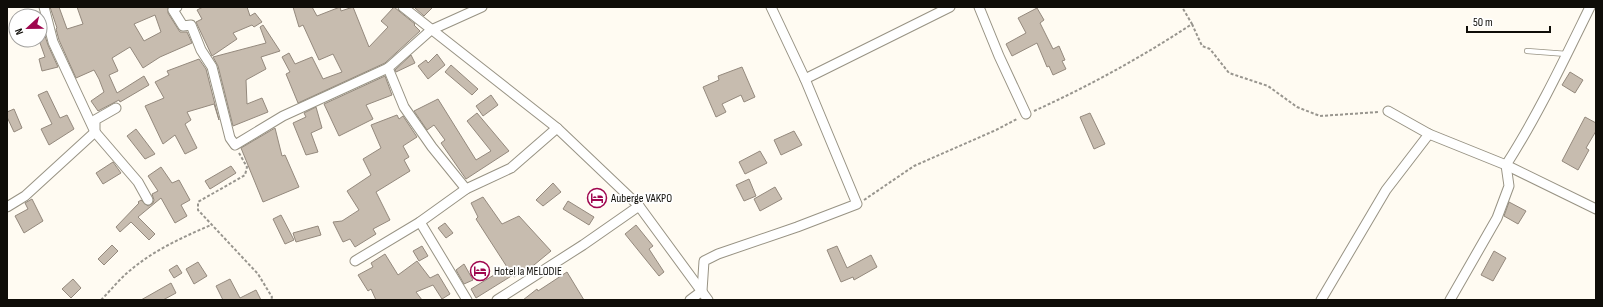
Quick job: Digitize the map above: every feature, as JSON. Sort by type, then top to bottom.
[{"type":"street","points":[[44,7],[53,42],[96,132],[138,182],[148,200]]},
{"type":"street","points":[[177,7],[173,10],[183,26],[191,25],[201,50],[212,67],[230,138],[235,145],[283,116],[388,68],[431,30],[482,7]]},
{"type":"street","points":[[403,7],[557,128],[640,206],[708,300]]},
{"type":"street","points":[[690,300],[702,291],[704,261],[718,254],[797,227],[857,204],[805,79],[771,7]]},
{"type":"street","points":[[805,79],[950,7]]},
{"type":"street","points":[[978,7],[998,56],[1026,114]]},
{"type":"street","points":[[1450,300],[1496,218],[1509,186],[1506,165],[1517,148],[1567,54],[1590,7]]},
{"type":"street","points":[[388,68],[404,107],[466,189]]},
{"type":"street","points":[[96,132],[95,120],[116,108]]},
{"type":"street","points":[[1388,111],[1429,134],[1506,165],[1596,209]]},
{"type":"street","points":[[355,261],[420,222],[466,189],[511,168],[557,128]]},
{"type":"street","points":[[7,208],[25,196],[96,132]]},
{"type":"street","points":[[1321,300],[1386,190],[1429,134]]},
{"type":"street","points":[[497,300],[583,245],[640,206]]},
{"type":"street","points":[[420,222],[467,300]]},
{"type":"lane","points":[[1527,51],[1567,54]]},
{"type":"path","points":[[1182,7],[1202,46],[1210,49],[1229,73],[1268,86],[1297,107],[1320,116],[1388,111]]},
{"type":"path","points":[[857,204],[914,166],[996,130],[1026,114],[1079,90],[1158,47],[1192,24]]},
{"type":"path","points":[[235,145],[247,167],[245,176],[198,202],[200,214],[258,274],[272,296],[271,300]]},
{"type":"path","points":[[101,300],[127,273],[155,252],[175,240],[211,226]]},
{"type":"building","points":[[50,7],[59,7],[67,29],[83,24],[77,7],[168,7],[168,13],[180,32],[187,32],[192,43],[160,57],[143,68],[130,47],[112,58],[118,71],[109,75],[117,93],[144,76],[149,85],[120,102],[119,100],[98,111],[91,101],[104,92],[99,79],[94,70],[76,78],[59,40],[57,28]],"holes":[[[155,15],[161,32],[144,41],[134,24]]]},
{"type":"building","points":[[203,7],[247,7],[250,16],[255,13],[262,22],[254,27],[252,25],[233,33],[237,39],[212,56],[196,22],[202,19],[197,10]]},
{"type":"building","points":[[293,7],[312,7],[317,16],[340,7],[341,11],[353,7],[369,47],[388,27],[381,21],[394,7],[415,24],[414,25],[420,31],[385,63],[298,103],[286,74],[290,72],[282,57],[289,53],[295,64],[312,57],[323,79],[342,72],[333,54],[319,60],[303,25],[299,27]]},
{"type":"building","points":[[433,7],[424,16],[415,8]]},
{"type":"building","points":[[1037,8],[1044,20],[1040,23],[1053,49],[1059,46],[1065,60],[1062,61],[1066,69],[1053,75],[1049,66],[1047,67],[1037,43],[1012,56],[1006,44],[1026,33],[1018,18]]},
{"type":"building","points":[[263,25],[280,51],[261,57],[266,69],[246,80],[247,104],[262,98],[268,112],[233,126],[218,66],[213,57],[266,43],[260,27]]},
{"type":"building","points":[[48,45],[58,67],[42,71],[39,59],[45,57],[42,48],[48,48]]},
{"type":"building","points":[[437,54],[445,65],[428,79],[418,66],[426,60],[428,63]]},
{"type":"building","points":[[411,55],[415,63],[396,72],[395,70]]},
{"type":"building","points":[[199,59],[206,69],[219,120],[214,104],[187,112],[191,120],[185,124],[197,148],[185,154],[175,135],[163,144],[145,106],[164,98],[155,82],[169,75],[167,71]]},
{"type":"building","points":[[451,65],[478,89],[472,95],[445,72]]},
{"type":"building","points":[[742,67],[755,97],[744,102],[741,95],[722,104],[726,112],[716,117],[703,87],[719,80],[718,76]]},
{"type":"building","points":[[1570,72],[1583,80],[1575,93],[1562,85]]},
{"type":"building","points":[[385,76],[392,95],[366,105],[373,119],[339,136],[324,104]]},
{"type":"building","points":[[47,91],[60,118],[67,115],[74,129],[49,145],[41,129],[52,124],[38,95]]},
{"type":"building","points":[[491,95],[498,105],[483,116],[476,106]]},
{"type":"building","points":[[438,99],[476,160],[491,151],[467,121],[477,113],[509,151],[466,179],[441,143],[445,140],[434,125],[427,130],[414,111]]},
{"type":"building","points":[[316,107],[322,128],[311,133],[318,152],[306,155],[293,123],[306,117],[304,113]]},
{"type":"building","points":[[14,109],[22,128],[14,132],[7,117],[7,112]]},
{"type":"building","points":[[1090,113],[1105,144],[1094,149],[1080,117]]},
{"type":"building","points":[[397,115],[399,119],[403,116],[417,137],[403,146],[409,157],[404,160],[410,171],[376,192],[390,220],[373,229],[376,234],[355,247],[350,239],[343,242],[333,222],[342,221],[359,210],[347,191],[371,175],[363,159],[381,148],[371,125]]},
{"type":"building","points":[[1585,117],[1596,123],[1596,131],[1586,148],[1589,150],[1578,170],[1562,161]]},
{"type":"building","points":[[275,128],[282,156],[285,155],[299,187],[263,202],[241,148]]},
{"type":"building","points":[[136,129],[155,154],[145,159],[127,136]]},
{"type":"building","points":[[794,131],[802,145],[781,155],[774,140]]},
{"type":"building","points":[[760,151],[767,163],[745,174],[739,162]]},
{"type":"building","points":[[113,162],[121,173],[103,184],[96,173]]},
{"type":"building","points":[[231,166],[236,173],[210,189],[205,181]]},
{"type":"building","points":[[161,167],[172,183],[179,180],[190,200],[181,205],[187,216],[175,223],[161,198],[138,217],[155,234],[149,240],[131,222],[120,232],[116,227],[139,203],[138,202],[141,200],[148,206],[153,203],[154,200],[152,194],[158,191],[148,176]]},
{"type":"building","points":[[749,179],[756,196],[744,201],[736,185]]},
{"type":"building","points":[[553,183],[561,192],[543,206],[536,200]]},
{"type":"building","points":[[775,187],[782,199],[760,211],[754,199]]},
{"type":"building","points":[[483,197],[502,224],[519,216],[551,251],[534,265],[514,277],[513,275],[476,298],[471,289],[507,267],[476,219],[478,217],[471,203]]},
{"type":"building","points":[[32,199],[43,221],[24,233],[15,216],[28,209],[25,203]]},
{"type":"building","points":[[568,201],[594,217],[589,225],[563,209]]},
{"type":"building","points":[[1509,202],[1526,211],[1518,224],[1504,216]]},
{"type":"building","points":[[281,215],[294,240],[285,244],[273,219]]},
{"type":"building","points":[[445,223],[453,233],[446,238],[438,228]]},
{"type":"building","points":[[636,225],[653,246],[649,249],[664,272],[659,276],[625,234]]},
{"type":"building","points":[[318,226],[321,235],[296,242],[293,233]]},
{"type":"building","points":[[112,245],[118,251],[104,265],[98,259]]},
{"type":"building","points":[[422,246],[428,256],[419,261],[413,251]]},
{"type":"building","points":[[837,246],[847,268],[871,255],[877,267],[854,280],[853,277],[841,282],[827,250]]},
{"type":"building","points":[[1494,251],[1506,258],[1493,281],[1481,275]]},
{"type":"building","points":[[385,254],[398,275],[417,261],[430,278],[438,274],[450,294],[442,299],[433,285],[416,292],[422,300],[376,300],[371,289],[368,291],[358,275],[373,267],[371,263]]},
{"type":"building","points":[[198,262],[207,276],[194,284],[186,269]]},
{"type":"building","points":[[464,264],[473,280],[464,284],[456,270]]},
{"type":"building","points":[[177,265],[182,273],[174,278],[169,270]]},
{"type":"building","points":[[567,272],[584,300],[523,300],[537,289],[538,291]]},
{"type":"building","points":[[73,279],[81,288],[71,298],[62,289]]},
{"type":"building","points":[[230,279],[240,298],[256,290],[261,300],[223,300],[216,286]]},
{"type":"building","points":[[171,283],[176,293],[163,300],[141,300]]},
{"type":"place","name":"Auberge VAKPO","points":[[597,198]]},
{"type":"place","name":"Hotel la MELODIE","points":[[480,271]]}]
